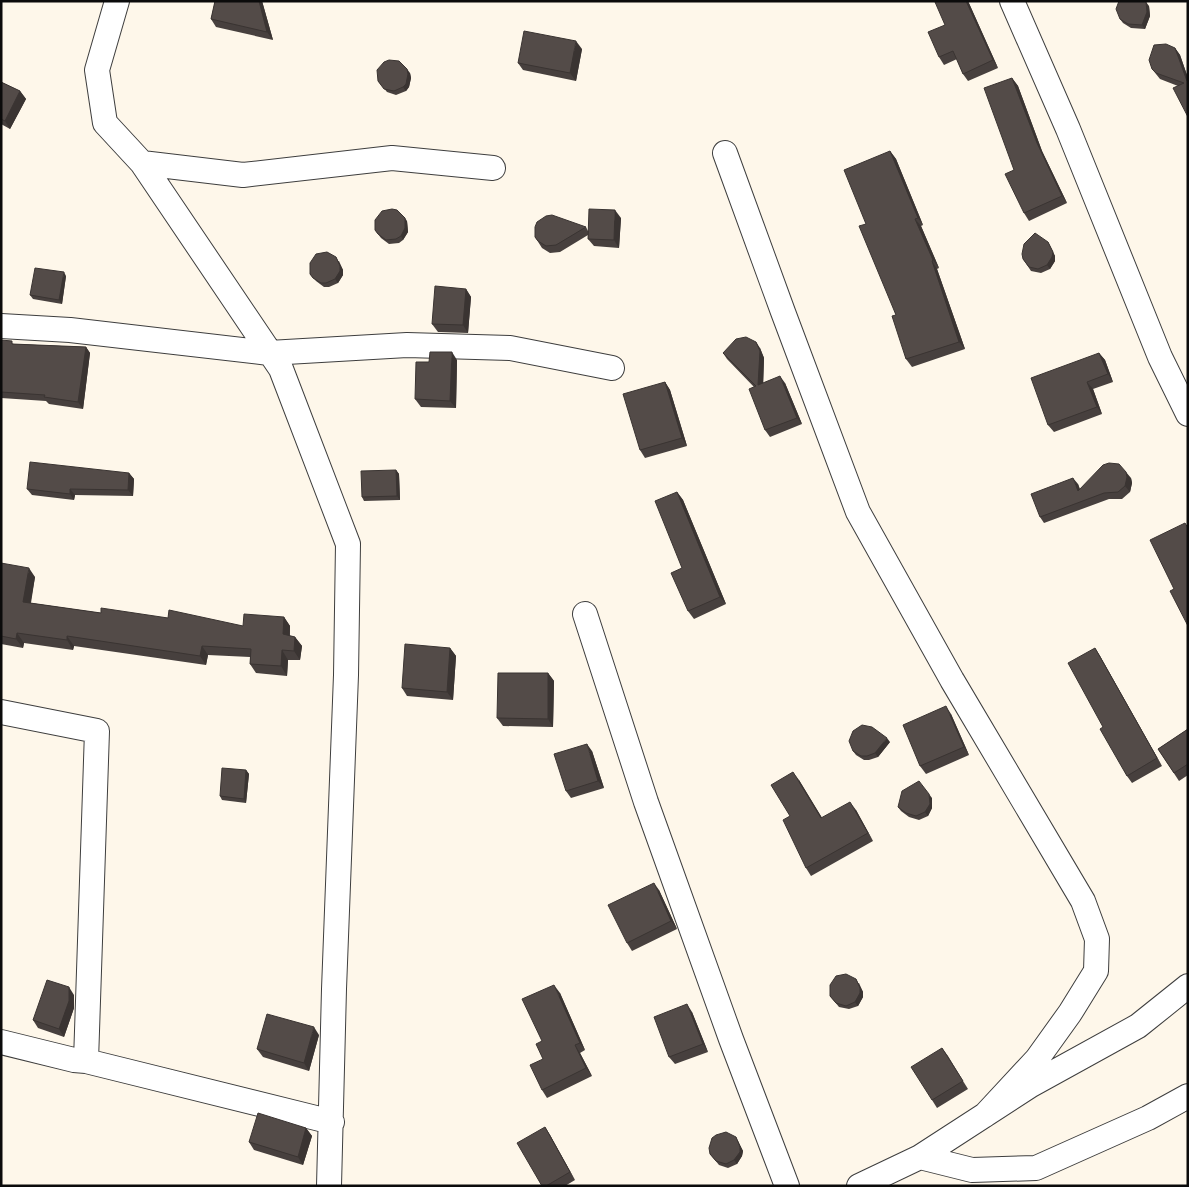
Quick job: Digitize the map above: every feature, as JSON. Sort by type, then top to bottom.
[{"type":"street","points":[[117,1],[96,70],[105,123],[142,163],[281,369],[348,544],[346,675],[334,989],[329,1186]]},
{"type":"street","points":[[1012,1],[1068,129],[1160,357],[1188,414]]},
{"type":"street","points":[[725,153],[858,512],[952,680],[1083,901],[1098,940],[1096,971],[1070,1013],[1037,1059],[985,1115]]},
{"type":"street","points":[[142,163],[244,175],[392,158],[493,168]]},
{"type":"street","points":[[1,326],[70,330],[269,353],[407,346],[510,348],[612,368]]},
{"type":"street","points":[[585,614],[646,802],[731,1039],[787,1186]]},
{"type":"street","points":[[1,712],[97,731],[86,1061]]},
{"type":"street","points":[[859,1186],[920,1157],[1032,1085],[1138,1026],[1188,986]]},
{"type":"street","points":[[1,1042],[74,1060],[86,1061],[332,1122]]},
{"type":"street","points":[[920,1157],[972,1170],[1036,1168],[1148,1118],[1188,1096]]},
{"type":"building","points":[[215,1],[259,1],[267,32],[211,19]]},
{"type":"building","points":[[966,1],[993,60],[963,74],[953,51],[939,57],[928,32],[945,25],[935,2]]},
{"type":"building","points":[[1119,1],[1146,2],[1147,12],[1142,25],[1128,24],[1120,19],[1116,9]]},
{"type":"building","points":[[524,31],[576,41],[570,73],[518,63]]},
{"type":"building","points":[[1166,44],[1175,48],[1188,81],[1188,117],[1173,88],[1184,83],[1156,73],[1152,69],[1149,60],[1154,45]]},
{"type":"building","points":[[389,60],[399,61],[407,69],[408,74],[406,84],[394,91],[384,89],[378,81],[377,70],[384,62]]},
{"type":"building","points":[[1012,78],[1037,143],[1062,196],[1024,213],[1005,174],[1014,170],[984,88]]},
{"type":"building","points":[[1,82],[20,91],[5,121],[1,119]]},
{"type":"building","points":[[890,151],[918,218],[915,219],[933,260],[959,342],[906,359],[892,316],[896,315],[859,226],[866,224],[844,170]]},
{"type":"building","points":[[589,209],[615,210],[614,240],[588,239]]},
{"type":"building","points":[[397,210],[405,218],[405,228],[401,236],[396,239],[386,240],[375,230],[375,220],[382,211]]},
{"type":"building","points":[[552,215],[586,227],[556,245],[546,246],[535,237],[535,227],[537,222],[546,216]]},
{"type":"building","points":[[1035,233],[1048,242],[1053,252],[1047,265],[1038,269],[1029,267],[1022,254],[1024,244]]},
{"type":"building","points":[[327,252],[336,257],[340,271],[335,279],[321,283],[310,274],[310,263],[316,254]]},
{"type":"building","points":[[35,268],[64,272],[59,300],[30,295]]},
{"type":"building","points":[[435,286],[466,289],[463,325],[432,324]]},
{"type":"building","points":[[746,337],[756,342],[760,351],[758,385],[780,376],[797,418],[765,430],[749,389],[756,386],[723,353],[736,339]]},
{"type":"building","points":[[1,340],[12,341],[12,344],[86,347],[78,402],[44,397],[45,395],[1,392]]},
{"type":"building","points":[[430,352],[452,352],[450,401],[415,399],[416,362],[429,362]]},
{"type":"building","points":[[1099,353],[1108,374],[1087,382],[1097,407],[1048,425],[1031,378]]},
{"type":"building","points":[[665,382],[682,438],[640,450],[623,394]]},
{"type":"building","points":[[30,462],[129,473],[128,490],[70,489],[70,494],[27,489]]},
{"type":"building","points":[[1109,463],[1119,464],[1126,472],[1125,486],[1118,492],[1104,493],[1040,517],[1031,494],[1073,478],[1078,491],[1103,465]]},
{"type":"building","points":[[396,470],[397,496],[362,497],[361,471]]},
{"type":"building","points":[[677,492],[720,597],[688,611],[671,573],[682,568],[655,501]]},
{"type":"building","points":[[1185,523],[1188,528],[1188,626],[1170,591],[1174,589],[1150,540]]},
{"type":"building","points":[[1,563],[29,568],[23,602],[101,613],[101,608],[168,618],[169,610],[243,626],[244,614],[284,617],[283,634],[295,637],[294,651],[282,650],[281,666],[250,664],[251,649],[202,646],[200,656],[67,636],[67,640],[17,633],[16,639],[1,636]]},
{"type":"building","points":[[405,644],[450,648],[447,692],[402,688]]},
{"type":"building","points":[[1095,648],[1157,758],[1127,776],[1100,729],[1103,727],[1068,663]]},
{"type":"building","points":[[498,673],[548,673],[548,719],[497,718]]},
{"type":"building","points":[[946,706],[964,747],[920,766],[903,725]]},
{"type":"building","points":[[862,725],[872,727],[887,738],[875,753],[867,756],[861,756],[853,751],[849,741],[853,731]]},
{"type":"building","points":[[1188,729],[1188,764],[1174,773],[1158,749]]},
{"type":"building","points":[[587,744],[598,781],[566,791],[554,754]]},
{"type":"building","points":[[222,768],[246,770],[244,799],[220,796]]},
{"type":"building","points":[[793,772],[821,818],[850,802],[868,833],[806,868],[783,820],[790,816],[771,785]]},
{"type":"building","points":[[919,781],[929,794],[930,804],[925,812],[916,816],[906,813],[898,807],[902,791]]},
{"type":"building","points":[[654,883],[671,921],[627,943],[608,905]]},
{"type":"building","points":[[846,974],[856,979],[860,993],[855,1002],[846,1006],[836,1003],[830,996],[830,985],[836,976]]},
{"type":"building","points":[[47,980],[69,987],[69,1001],[59,1029],[33,1020]]},
{"type":"building","points":[[554,985],[580,1043],[575,1045],[586,1068],[542,1090],[530,1065],[543,1059],[536,1044],[542,1041],[522,999]]},
{"type":"building","points":[[687,1004],[703,1044],[669,1057],[654,1017]]},
{"type":"building","points":[[267,1014],[314,1027],[304,1063],[257,1049]]},
{"type":"building","points":[[942,1048],[963,1081],[932,1100],[911,1067]]},
{"type":"building","points":[[258,1113],[306,1128],[298,1157],[249,1142]]},
{"type":"building","points":[[545,1127],[570,1172],[546,1186],[542,1186],[517,1143]]},
{"type":"building","points":[[726,1132],[736,1137],[740,1152],[734,1160],[726,1164],[716,1161],[710,1154],[709,1148],[712,1138]]}]
